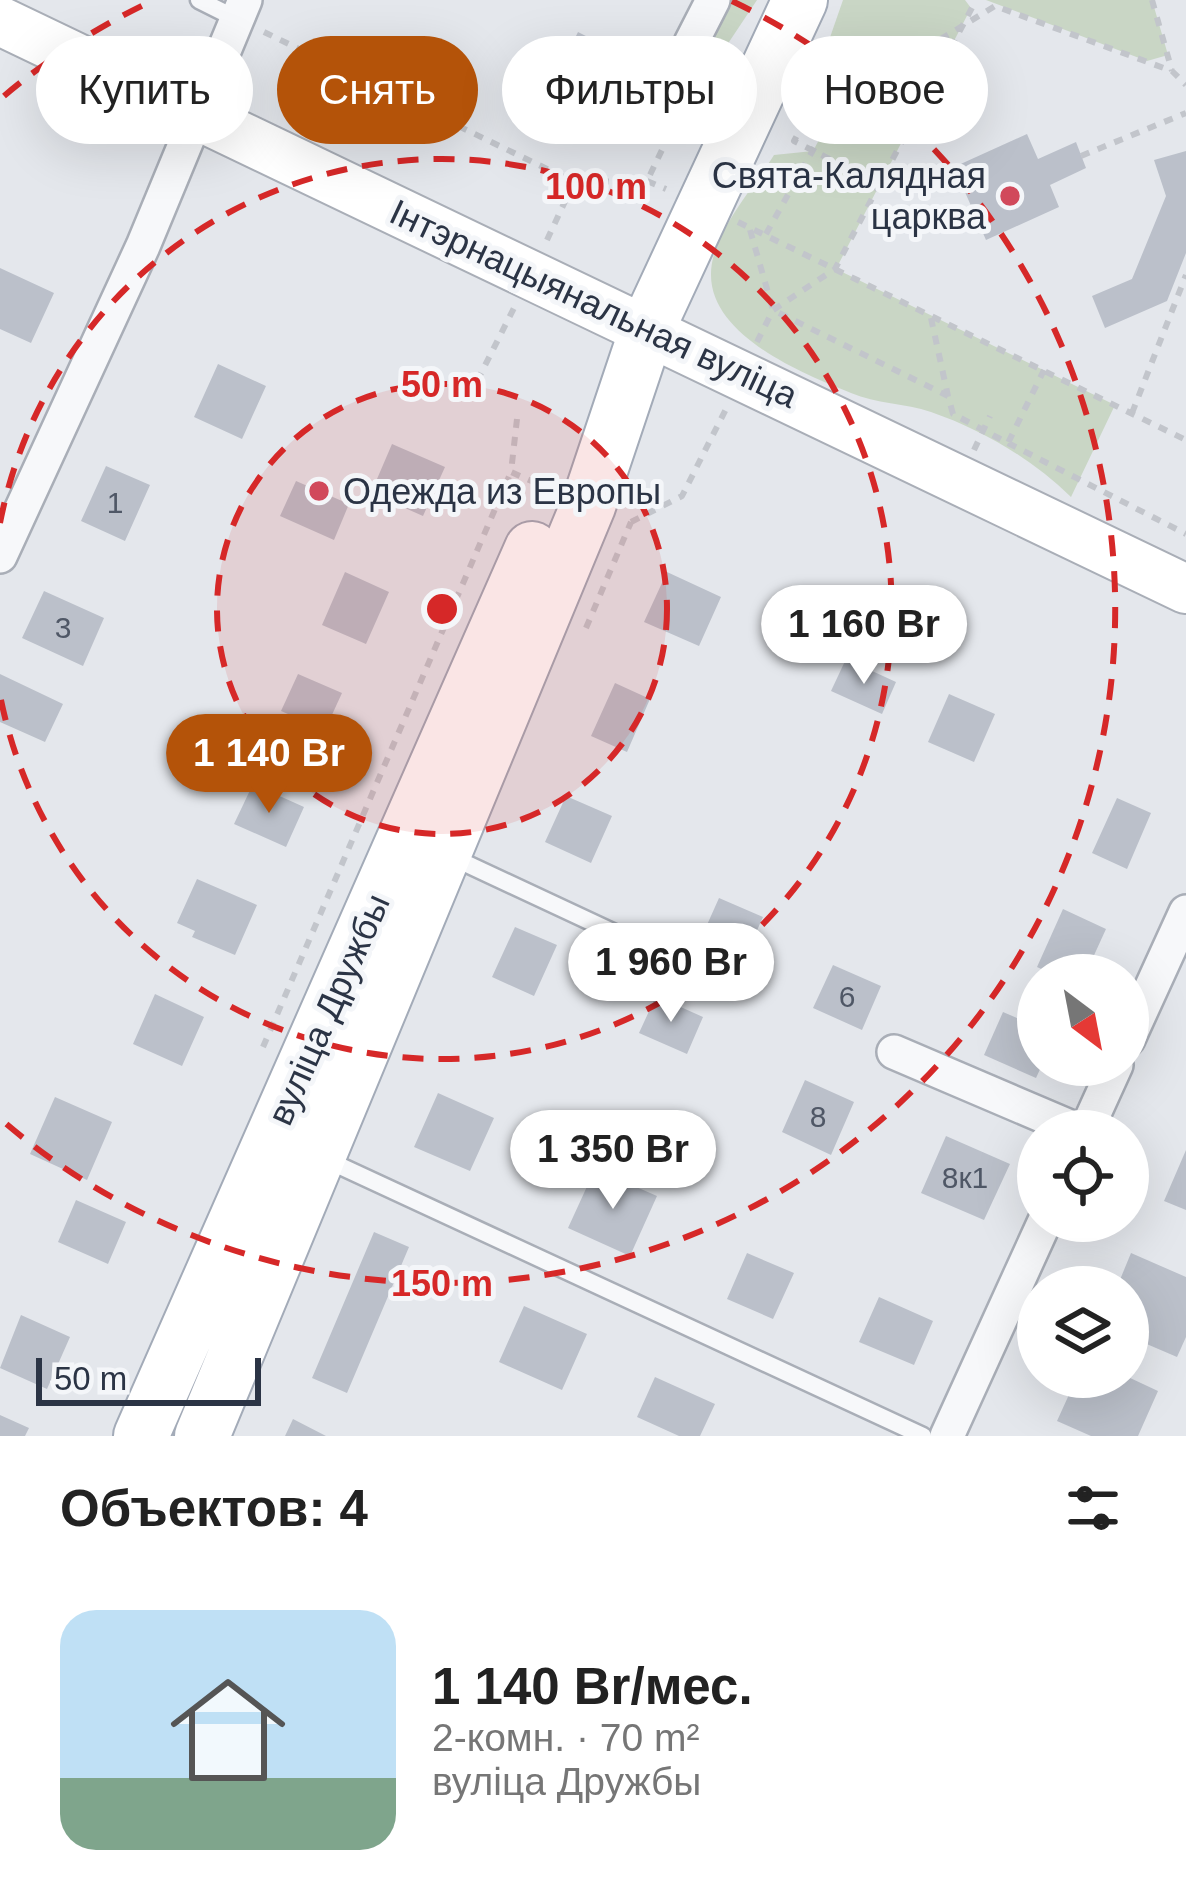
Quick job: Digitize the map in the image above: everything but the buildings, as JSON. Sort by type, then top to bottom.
[{"type":"main road","name":"вуліца Дружбы","points":[[141,1436],[552,490],[648,327],[725,216],[800,0]]},
{"type":"main road","name":"Інтэрнацыянальная вуліца","points":[[0,21],[36,38]]},
{"type":"main road","name":"Інтэрнацыянальная вуліца","points":[[253,142],[648,327],[1186,589]]},
{"type":"main road","name":"вуліца Дружбы","points":[[202,1436],[446,854],[552,490]]},
{"type":"street","points":[[703,36],[712,0]]},
{"type":"street","points":[[1,549],[185,144]]},
{"type":"street","points":[[1149,993],[1186,912]]},
{"type":"street","points":[[894,1052],[1033,1110]]},
{"type":"street","points":[[947,1436],[1035,1242]]},
{"type":"lane","points":[[200,0],[241,10]]},
{"type":"lane","points":[[446,854],[664,956]]},
{"type":"lane","points":[[320,1156],[923,1436]]},
{"type":"path","points":[[517,419],[552,490],[631,522],[682,496],[773,310],[836,269],[976,0]]},
{"type":"path","points":[[1152,0],[1172,71]]},
{"type":"path","points":[[943,36],[995,6],[1172,71],[1186,85]]},
{"type":"path","points":[[241,10],[574,182],[647,181],[1186,440]]},
{"type":"path","points":[[1081,156],[1186,113]]},
{"type":"path","points":[[647,181],[662,144]]},
{"type":"path","points":[[798,144],[877,183]]},
{"type":"path","points":[[766,235],[817,144]]},
{"type":"path","points":[[469,397],[574,182]]},
{"type":"path","points":[[725,216],[773,310],[948,396]]},
{"type":"path","points":[[1132,413],[1186,275]]},
{"type":"path","points":[[930,315],[953,414],[1186,534]]},
{"type":"path","points":[[1008,443],[1044,370]]},
{"type":"path","points":[[254,1069],[552,490]]},
{"type":"green space","points":[[719,0],[757,0],[733,36],[701,36]]},
{"type":"green space","points":[[843,0],[965,0],[971,8],[957,36],[830,36]]},
{"type":"green space","points":[[986,0],[1152,0],[1168,55],[1147,61]]},
{"type":"green space","points":[[817,144],[901,144],[836,269],[1115,405],[1071,497],[1006,447],[950,419],[861,397],[809,375],[763,350],[726,316],[715,297],[711,275],[718,244],[774,155],[813,151]]},
{"type":"place","name":"Свята-Калядная царква","points":[[1010,196]]},
{"type":"place","name":"Одежда из Европы","points":[[319,491]]}]
